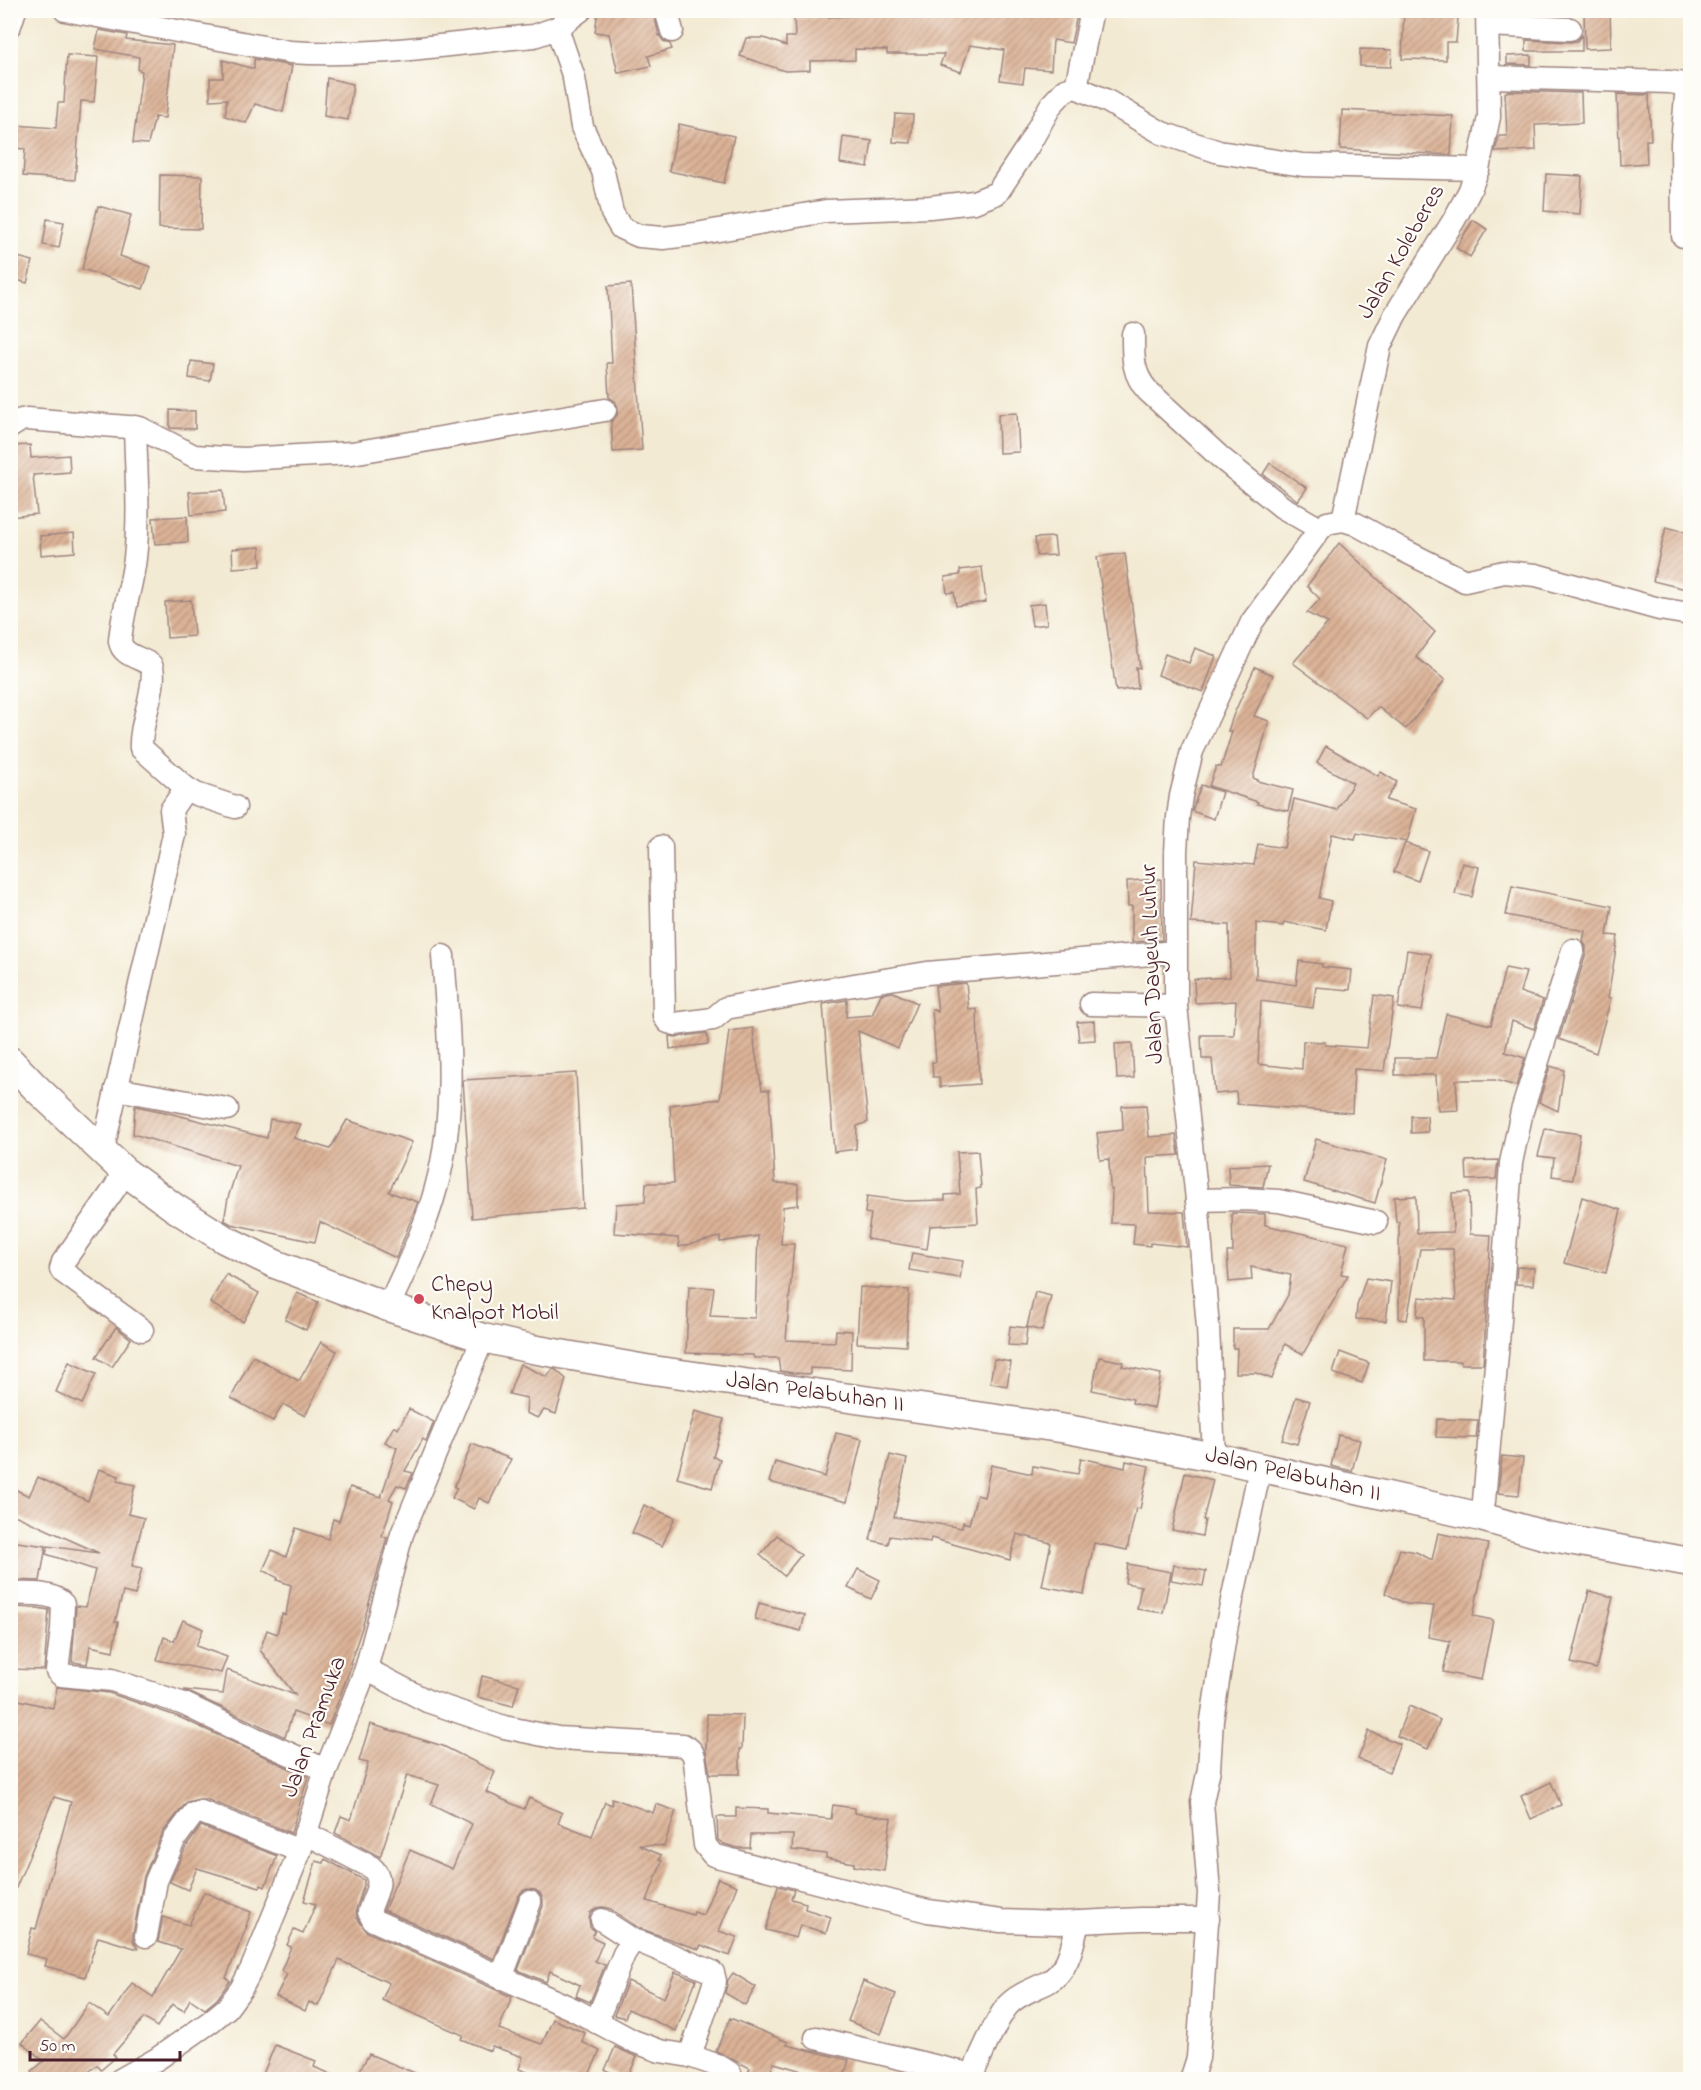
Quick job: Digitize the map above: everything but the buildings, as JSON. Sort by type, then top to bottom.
[{"type":"main road","name":"Jalan Pelabuhan II","points":[[10,1061],[124,1171],[175,1208],[224,1239],[275,1264],[388,1307],[483,1338],[646,1369],[1067,1429],[1214,1457],[1481,1517],[1546,1536],[1690,1562]]},
{"type":"street","points":[[10,25],[15,10]]},
{"type":"street","points":[[65,10],[290,52],[315,54],[363,52],[547,31],[581,10]]},
{"type":"street","points":[[1076,87],[1092,10]]},
{"type":"street","points":[[1488,18],[1570,29]]},
{"type":"street","name":"Jalan Koleberes","points":[[1343,520],[1383,338],[1429,258],[1454,220],[1478,169],[1489,117],[1488,18]]},
{"type":"street","points":[[547,31],[574,78],[582,127],[603,171],[612,213],[621,228],[639,236],[663,238],[696,234],[826,211],[930,207],[974,202],[997,193],[1028,146],[1051,105],[1065,90],[1076,87],[1107,101],[1162,133],[1219,152],[1303,165],[1478,169]]},
{"type":"street","points":[[1490,77],[1689,84],[1682,143],[1683,236]]},
{"type":"street","points":[[1133,334],[1135,368],[1138,378],[1148,391],[1221,458],[1281,507],[1320,529],[1327,523],[1343,520],[1356,524],[1465,580],[1504,572],[1518,572],[1659,609],[1690,614]]},
{"type":"street","points":[[10,427],[27,419],[135,427],[194,456],[243,459],[352,453],[605,410]]},
{"type":"street","points":[[135,427],[136,556],[120,641],[126,653],[151,665],[154,675],[141,732],[141,748],[186,788],[196,794],[235,807]]},
{"type":"street","name":"Jalan Dayeuh Luhur","points":[[1214,1457],[1208,1327],[1176,1006],[1178,817],[1192,751],[1252,622],[1320,529]]},
{"type":"street","points":[[103,1149],[174,834],[171,810],[186,788]]},
{"type":"street","points":[[661,847],[663,1016],[668,1022],[675,1024],[713,1019],[726,1008],[771,999],[927,974],[1175,952]]},
{"type":"street","points":[[1481,1517],[1500,1320],[1511,1163],[1522,1111],[1573,950]]},
{"type":"street","points":[[388,1307],[436,1188],[446,1134],[449,1059],[443,956]]},
{"type":"street","points":[[1091,1004],[1176,1006]]},
{"type":"street","points":[[116,1089],[227,1109]]},
{"type":"street","points":[[124,1171],[115,1188],[63,1262],[61,1269],[142,1330]]},
{"type":"street","points":[[1197,1200],[1279,1201],[1376,1222]]},
{"type":"street","name":"Jalan Pramuka","points":[[120,2079],[157,2059],[227,2008],[241,1989],[252,1968],[302,1842],[326,1770],[366,1669],[402,1534],[483,1338]]},
{"type":"street","points":[[1191,2079],[1198,2058],[1208,1919],[1208,1864],[1202,1802],[1209,1769],[1212,1720],[1226,1629],[1260,1468]]},
{"type":"street","points":[[10,1594],[55,1597],[63,1604],[57,1671],[61,1676],[112,1680],[184,1704],[326,1770]]},
{"type":"street","points":[[366,1669],[428,1701],[504,1726],[558,1738],[683,1744],[694,1754],[705,1845],[713,1855],[928,1911],[1001,1921],[1208,1919]]},
{"type":"street","points":[[146,1936],[156,1881],[174,1840],[194,1813],[201,1812],[302,1842],[370,1867],[378,1874],[379,1880],[369,1912],[370,1918],[575,2010],[633,2041],[660,2051],[690,2056],[724,2068],[730,2073],[732,2079]]},
{"type":"street","points":[[501,1978],[530,1902]]},
{"type":"street","points":[[602,1920],[633,1940],[713,1973],[715,1981],[690,2056]]},
{"type":"street","points":[[816,2038],[972,2077],[1010,2002],[1050,1981],[1059,1973],[1072,1945],[1078,1922]]},
{"type":"street","points":[[596,2022],[624,1954],[633,1940]]},
{"type":"place","name":"Chepy Knalpot Mobil","points":[[419,1299]]}]
